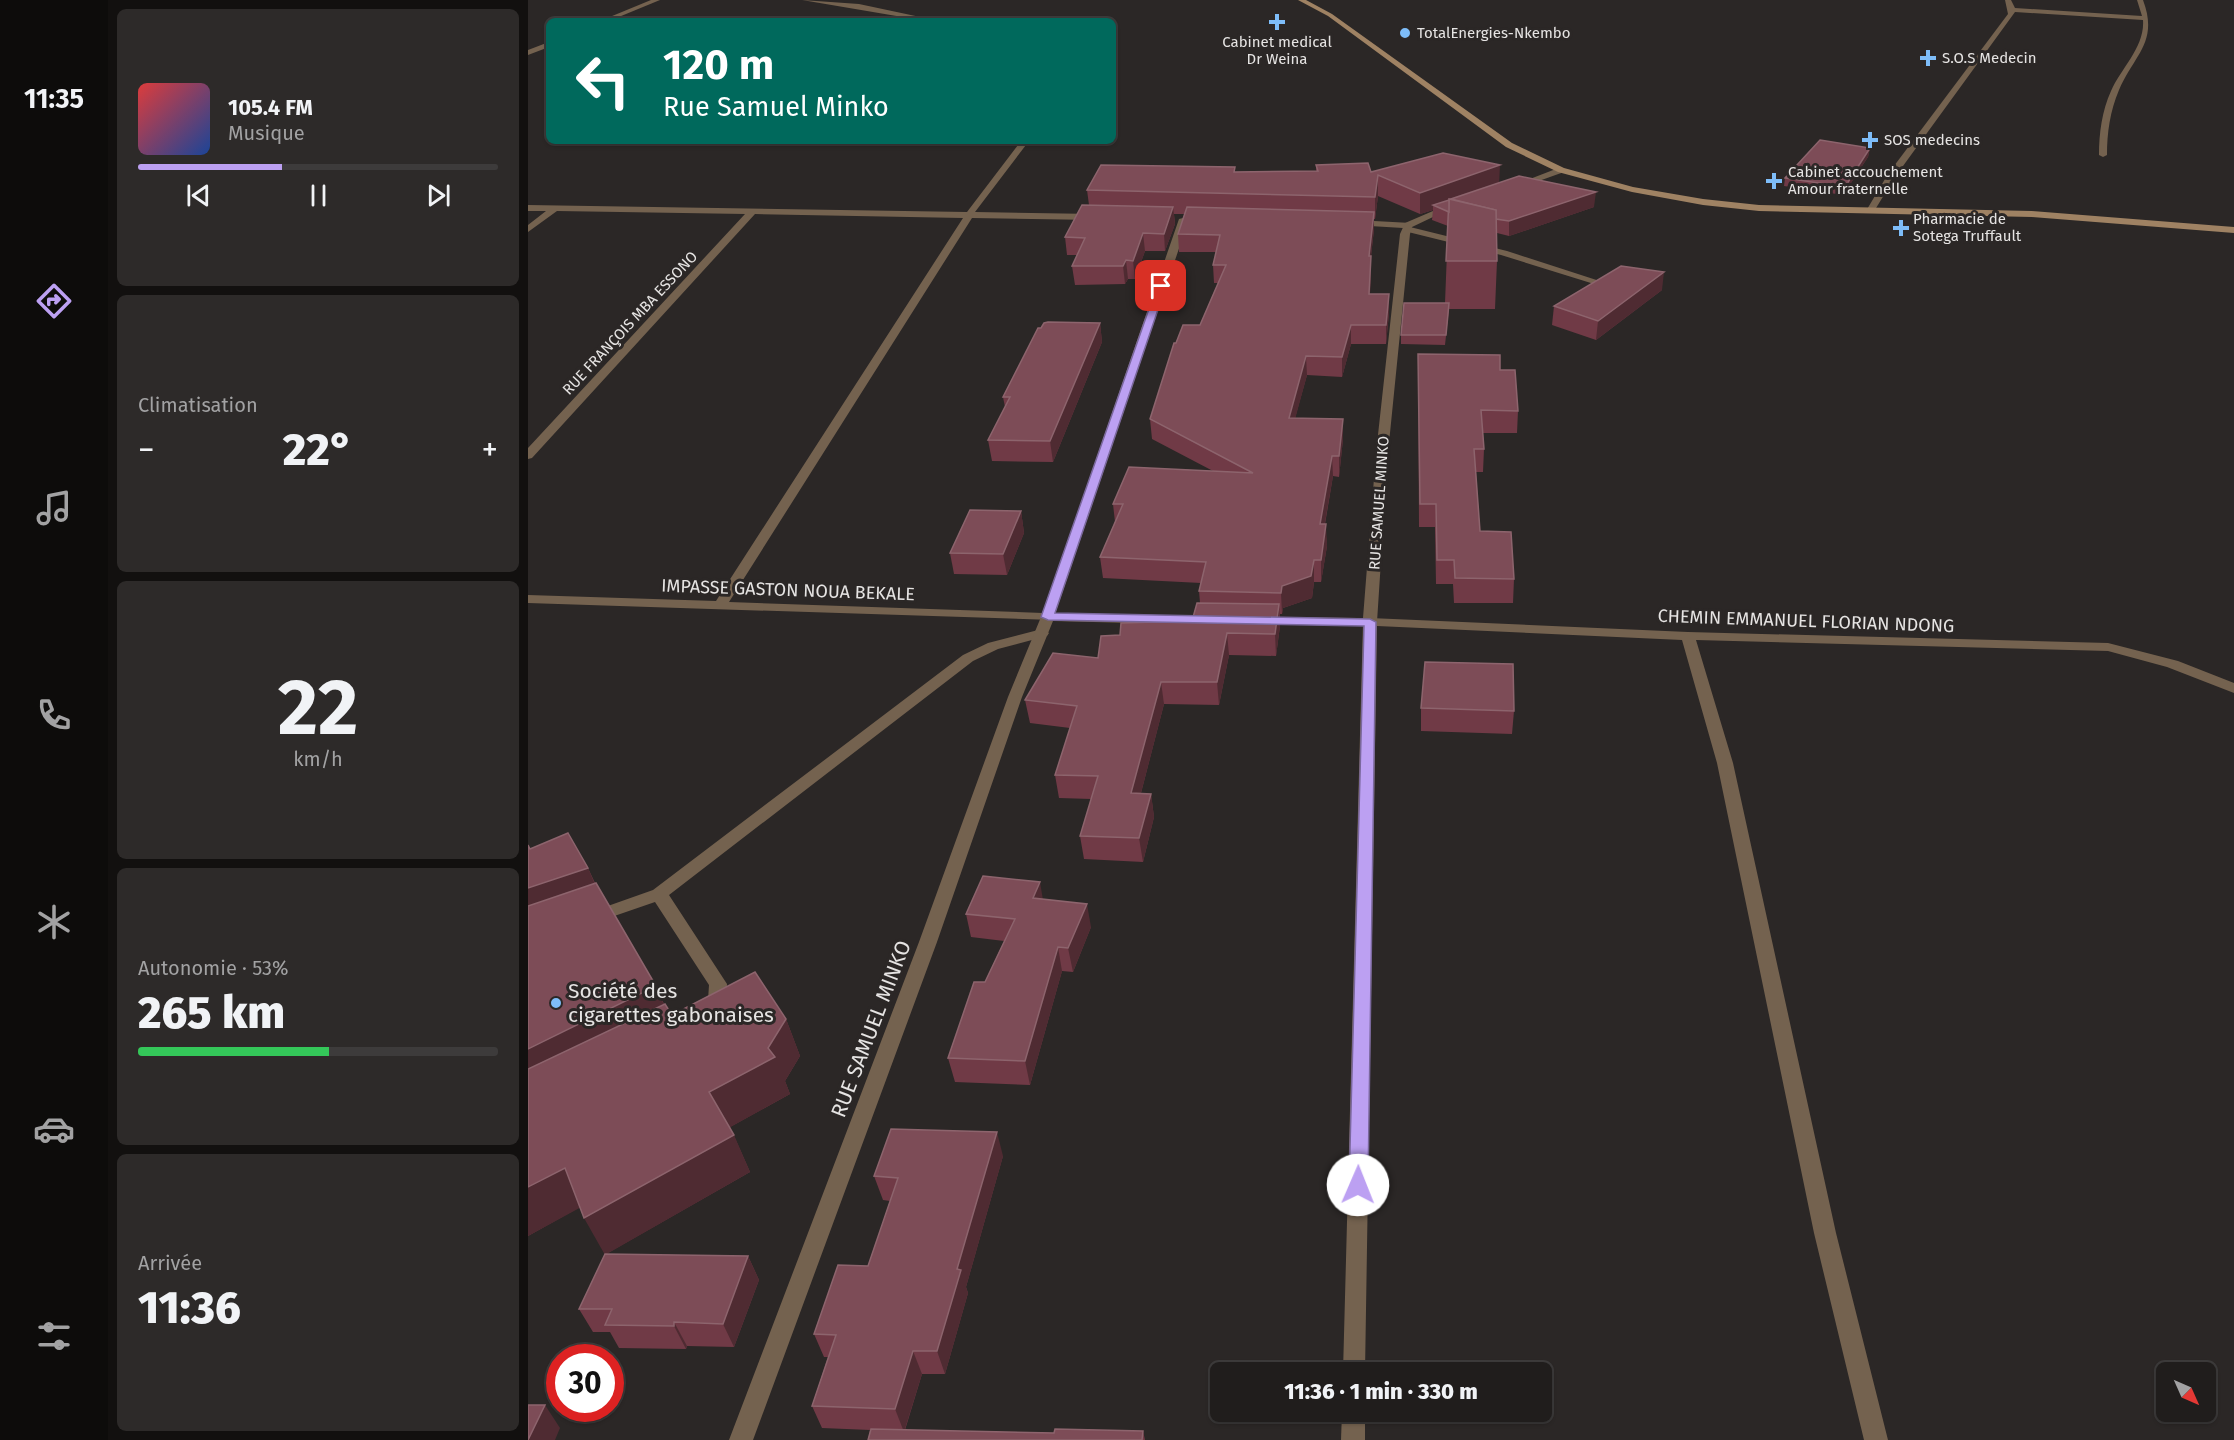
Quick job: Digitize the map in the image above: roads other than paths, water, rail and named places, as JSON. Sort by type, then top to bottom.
[{"type":"main road","points":[[1301,0],[1330,15],[1509,145],[1561,170],[1641,191],[1703,202],[1799,210],[2032,214],[2234,230]]},
{"type":"street","points":[[611,18],[657,0]]},
{"type":"street","points":[[805,0],[868,7],[921,18]]},
{"type":"street","points":[[2008,0],[2012,10]]},
{"type":"street","points":[[2103,155],[2102,136],[2115,88],[2132,64],[2148,24],[2140,0]]},
{"type":"street","points":[[2012,10],[2146,18]]},
{"type":"street","points":[[1870,211],[1891,176],[2012,10]]},
{"type":"street","points":[[528,53],[546,45]]},
{"type":"street","points":[[720,605],[970,214],[1023,144]]},
{"type":"street","points":[[1504,189],[1561,170]]},
{"type":"street","points":[[1407,227],[1459,204]]},
{"type":"street","points":[[528,208],[1101,217]]},
{"type":"street","points":[[528,229],[554,209]]},
{"type":"street","name":"RUE FRANÇOIS MBA ESSONO","points":[[528,454],[753,211]]},
{"type":"street","name":"RUE SAMUEL MINKO","points":[[741,1440],[928,942],[1015,697],[1045,625],[1184,219]]},
{"type":"street","points":[[1340,222],[1407,227],[1504,253],[1610,286]]},
{"type":"street","name":"RUE SAMUEL MINKO","points":[[1354,1362],[1370,622],[1384,441],[1407,227]]},
{"type":"street","name":"IMPASSE GASTON NOUA BEKALE","points":[[528,599],[720,605],[1045,625]]},
{"type":"street","points":[[583,922],[659,894],[968,658],[993,646],[1045,625],[1220,621]]},
{"type":"street","points":[[1243,621],[1370,622]]},
{"type":"street","name":"CHEMIN EMMANUEL FLORIAN NDONG","points":[[1370,622],[1688,636],[2108,647],[2155,657],[2234,689]]},
{"type":"street","points":[[1688,636],[1725,763],[1825,1233],[1876,1440]]},
{"type":"street","points":[[659,894],[718,984],[717,1002],[701,1020]]},
{"type":"street","points":[[1353,1440],[1354,1422]]},
{"type":"place","name":"Cabinet medical Dr Weina","points":[[1277,22]]},
{"type":"place","name":"TotalEnergies-Nkembo","points":[[1405,33]]},
{"type":"place","name":"S.O.S Medecin","points":[[1928,58]]},
{"type":"place","name":"SOS medecins","points":[[1870,140]]},
{"type":"place","name":"Cabinet accouchement Amour fraternelle","points":[[1774,181]]},
{"type":"place","name":"Pharmacie de Sotega Truffault","points":[[1901,228]]},
{"type":"place","name":"Société des cigarettes gabonaises","points":[[556,1003]]}]
